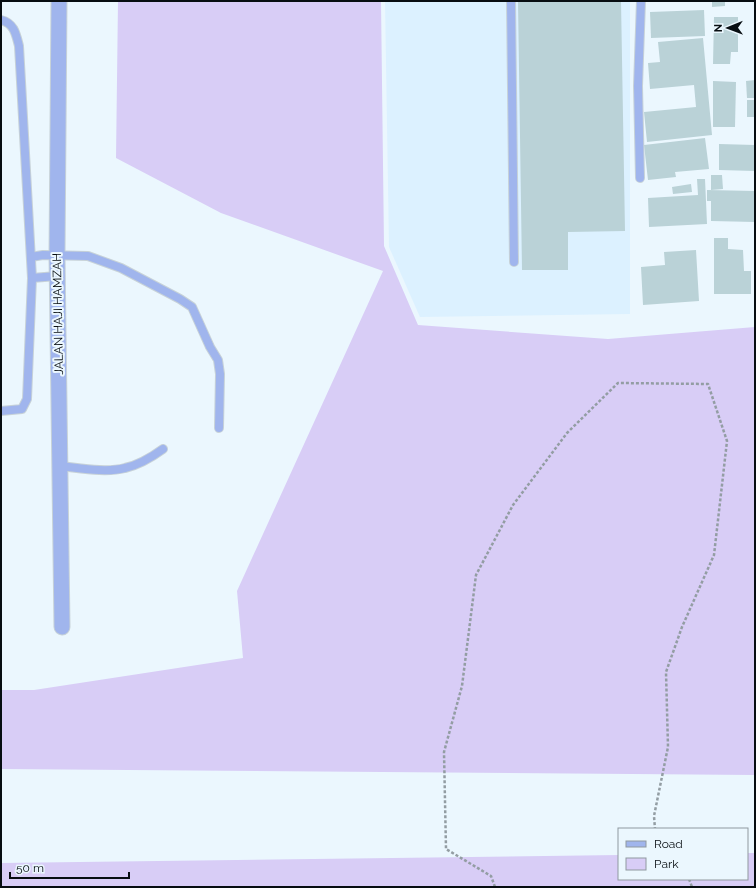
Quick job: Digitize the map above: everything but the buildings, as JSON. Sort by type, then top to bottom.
[{"type":"street","name":"JALAN HAJI HAMZAH","points":[[59,1],[57,276],[62,627]]},
{"type":"lane","points":[[511,1],[514,262]]},
{"type":"lane","points":[[640,178],[638,86],[641,1]]},
{"type":"lane","points":[[1,20],[7,21],[14,28],[20,46],[32,278],[27,399],[22,409],[1,411]]},
{"type":"lane","points":[[31,256],[88,256],[122,268],[192,307],[210,347],[218,360],[220,374],[219,428]]},
{"type":"lane","points":[[32,278],[57,276]]},
{"type":"lane","points":[[60,466],[105,470],[124,468],[149,459],[163,449]]},
{"type":"path","points":[[495,887],[491,876],[446,849],[444,752],[462,686],[476,575],[513,504],[567,433],[618,383],[708,384],[727,441],[714,555],[682,628],[666,672],[668,747],[654,816],[655,828]]},
{"type":"shaded area","points":[[385,1],[630,1],[630,314],[420,317],[389,247]]},
{"type":"green space","points":[[118,1],[381,1],[384,246],[418,325],[608,339],[755,327],[755,775],[1,769],[1,690],[34,690],[243,658],[237,591],[383,271],[221,213],[116,158]]},
{"type":"green space","points":[[748,853],[755,853],[755,887],[1,887],[1,863],[618,855],[618,880],[748,880]]}]
